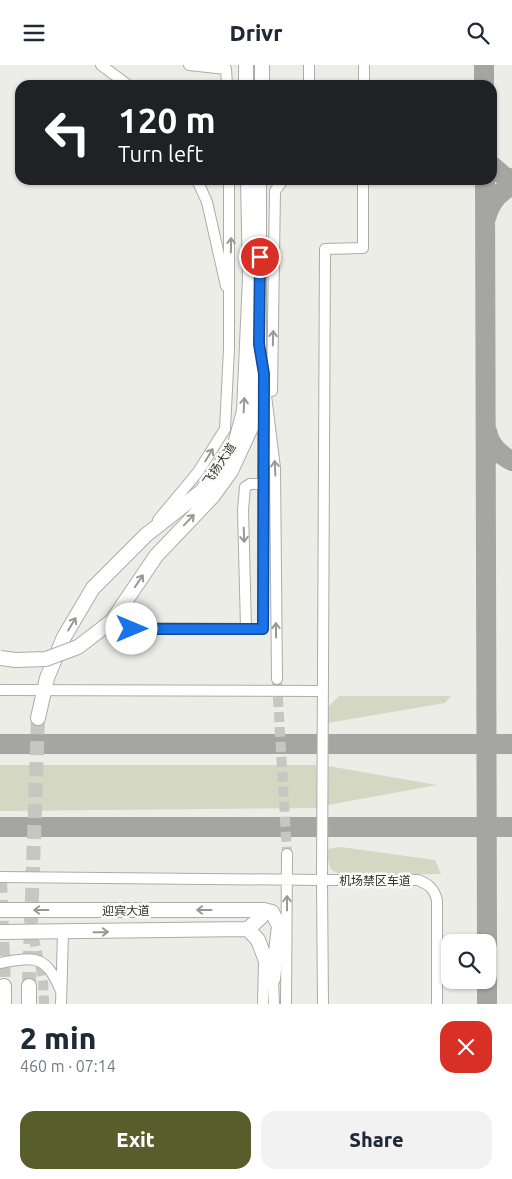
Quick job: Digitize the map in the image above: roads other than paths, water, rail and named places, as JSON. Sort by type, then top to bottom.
[{"type":"main road","points":[[246,65],[246,80]]},
{"type":"main road","points":[[262,65],[262,80]]},
{"type":"main road","name":"飞扬大道","points":[[38,718],[47,678],[64,637],[94,588],[146,535],[202,491],[235,444],[244,411],[250,278],[248,185]]},
{"type":"main road","points":[[250,278],[258,185]]},
{"type":"main road","points":[[0,658],[16,661],[46,659],[78,647],[112,621],[156,556],[213,496],[231,471],[244,447],[255,419],[259,344],[258,185]]},
{"type":"main road","points":[[253,909],[259,912],[261,917],[248,929],[258,940],[273,979]]},
{"type":"main road","points":[[253,909],[272,912],[279,926],[273,979]]},
{"type":"main road","name":"迎宾大道","points":[[0,910],[253,909]]},
{"type":"main road","name":"迎宾大道","points":[[0,932],[62,933],[248,929]]},
{"type":"main road","points":[[4,986],[4,1004]]},
{"type":"main road","points":[[29,986],[29,1004]]},
{"type":"street","points":[[101,65],[121,80]]},
{"type":"street","points":[[189,65],[226,69],[227,80]]},
{"type":"street","points":[[309,65],[309,80]]},
{"type":"street","points":[[364,65],[364,80]]},
{"type":"street","points":[[199,185],[207,202],[230,302]]},
{"type":"street","points":[[146,535],[198,473],[224,429],[230,302],[229,185]]},
{"type":"street","points":[[271,422],[275,191],[279,185]]},
{"type":"street","points":[[0,877],[322,879],[325,249],[363,248],[363,185]]},
{"type":"street","points":[[259,344],[271,422],[275,468],[277,679]]},
{"type":"street","points":[[112,621],[126,628],[263,629],[262,484],[264,374]]},
{"type":"street","points":[[246,628],[243,510],[245,487],[250,483],[262,484]]},
{"type":"street","points":[[0,690],[323,691]]},
{"type":"street","points":[[286,1004],[287,853]]},
{"type":"street","name":"机场禁区车道","points":[[323,1004],[322,879],[418,880],[428,884],[435,892],[437,900],[437,1004]]},
{"type":"street","points":[[61,1004],[62,933]]},
{"type":"street","points":[[263,1004],[264,957]]},
{"type":"street","points":[[0,963],[44,962],[52,969],[61,991]]},
{"type":"street","points":[[273,979],[274,1004]]},
{"type":"tunnel","points":[[277,682],[287,854]]},
{"type":"tunnel","points":[[29,986],[38,718]]},
{"type":"tunnel","points":[[0,879],[4,986]]},
{"type":"tunnel","points":[[30,922],[43,978],[44,1004]]}]
